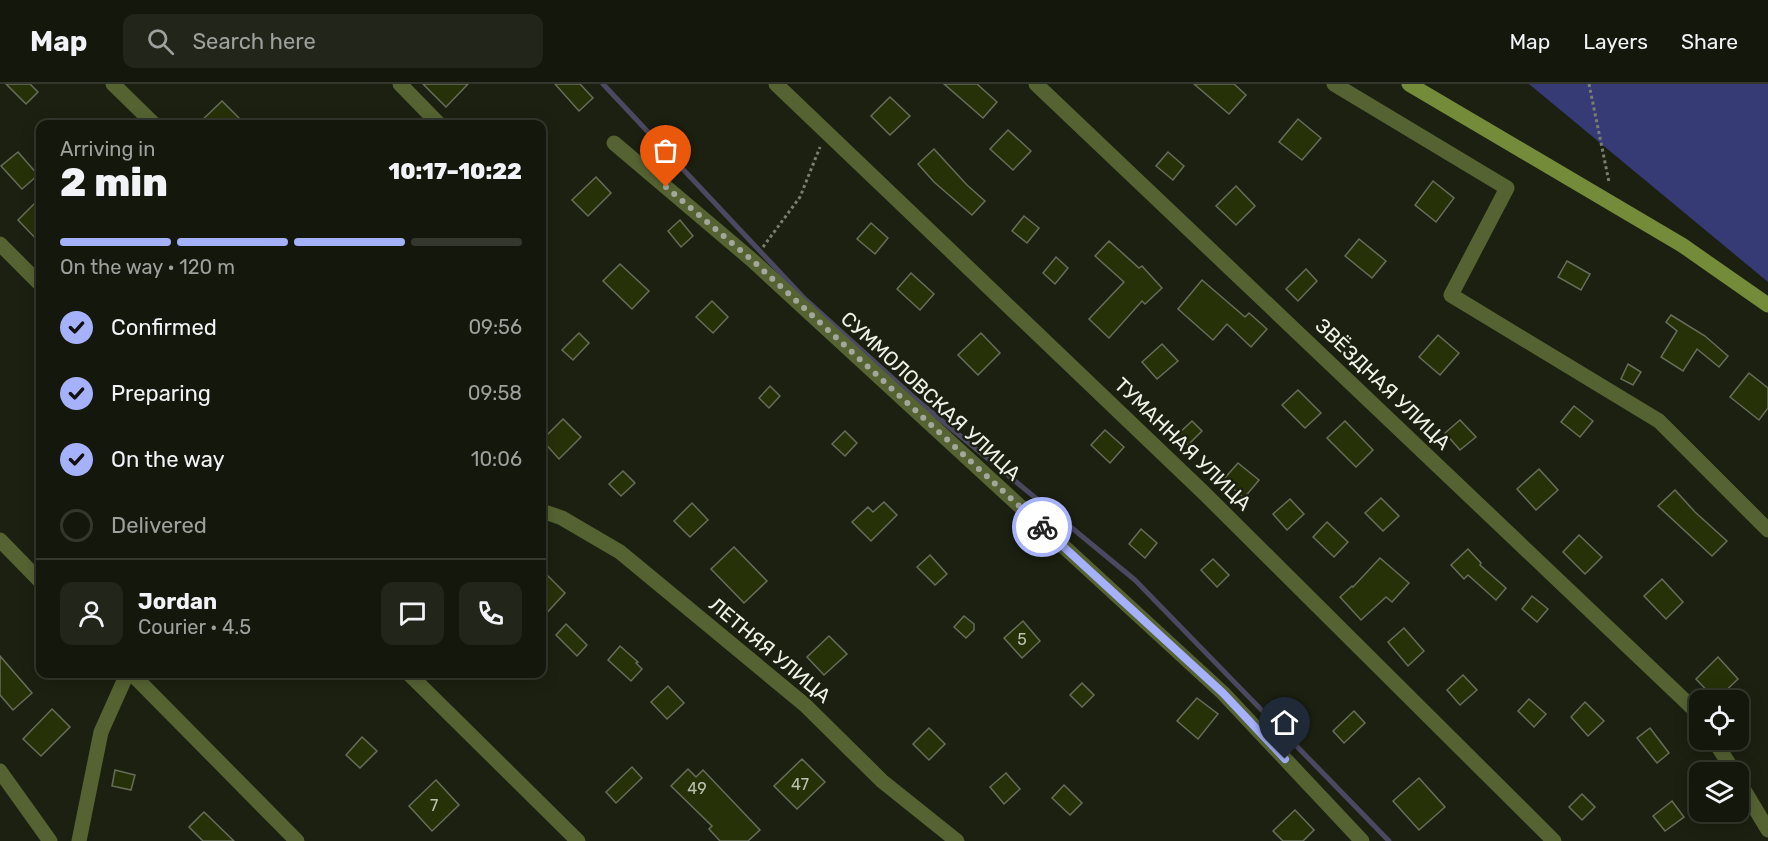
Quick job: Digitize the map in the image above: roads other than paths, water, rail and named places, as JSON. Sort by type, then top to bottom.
[{"type":"main road","points":[[1409,84],[1682,244],[1768,305]]},
{"type":"street","points":[[113,84],[150,120]]},
{"type":"street","points":[[400,84],[435,120]]},
{"type":"street","name":"ТУМАННАЯ УЛИЦА","points":[[777,84],[1204,493],[1554,841]]},
{"type":"street","name":"ЗВЁЗДНАЯ УЛИЦА","points":[[1036,84],[1689,705]]},
{"type":"street","points":[[1334,84],[1507,188],[1451,295],[1659,421],[1768,530]]},
{"type":"street","name":"СУММОЛОВСКАЯ УЛИЦА","points":[[614,143],[752,260],[1223,693],[1362,841]]},
{"type":"street","points":[[0,243],[36,280]]},
{"type":"street","name":"ЛЕТНЯЯ УЛИЦА","points":[[546,512],[561,518],[620,552],[805,705],[882,781],[957,841]]},
{"type":"street","points":[[0,540],[36,577]]},
{"type":"street","points":[[79,841],[100,732],[126,678]]},
{"type":"street","points":[[136,678],[297,841]]},
{"type":"street","points":[[413,678],[578,841]]},
{"type":"street","points":[[0,771],[50,841]]},
{"type":"street","points":[[1749,798],[1768,830]]},
{"type":"waterway","points":[[603,84],[803,297],[918,401],[1135,580],[1389,841]]}]
